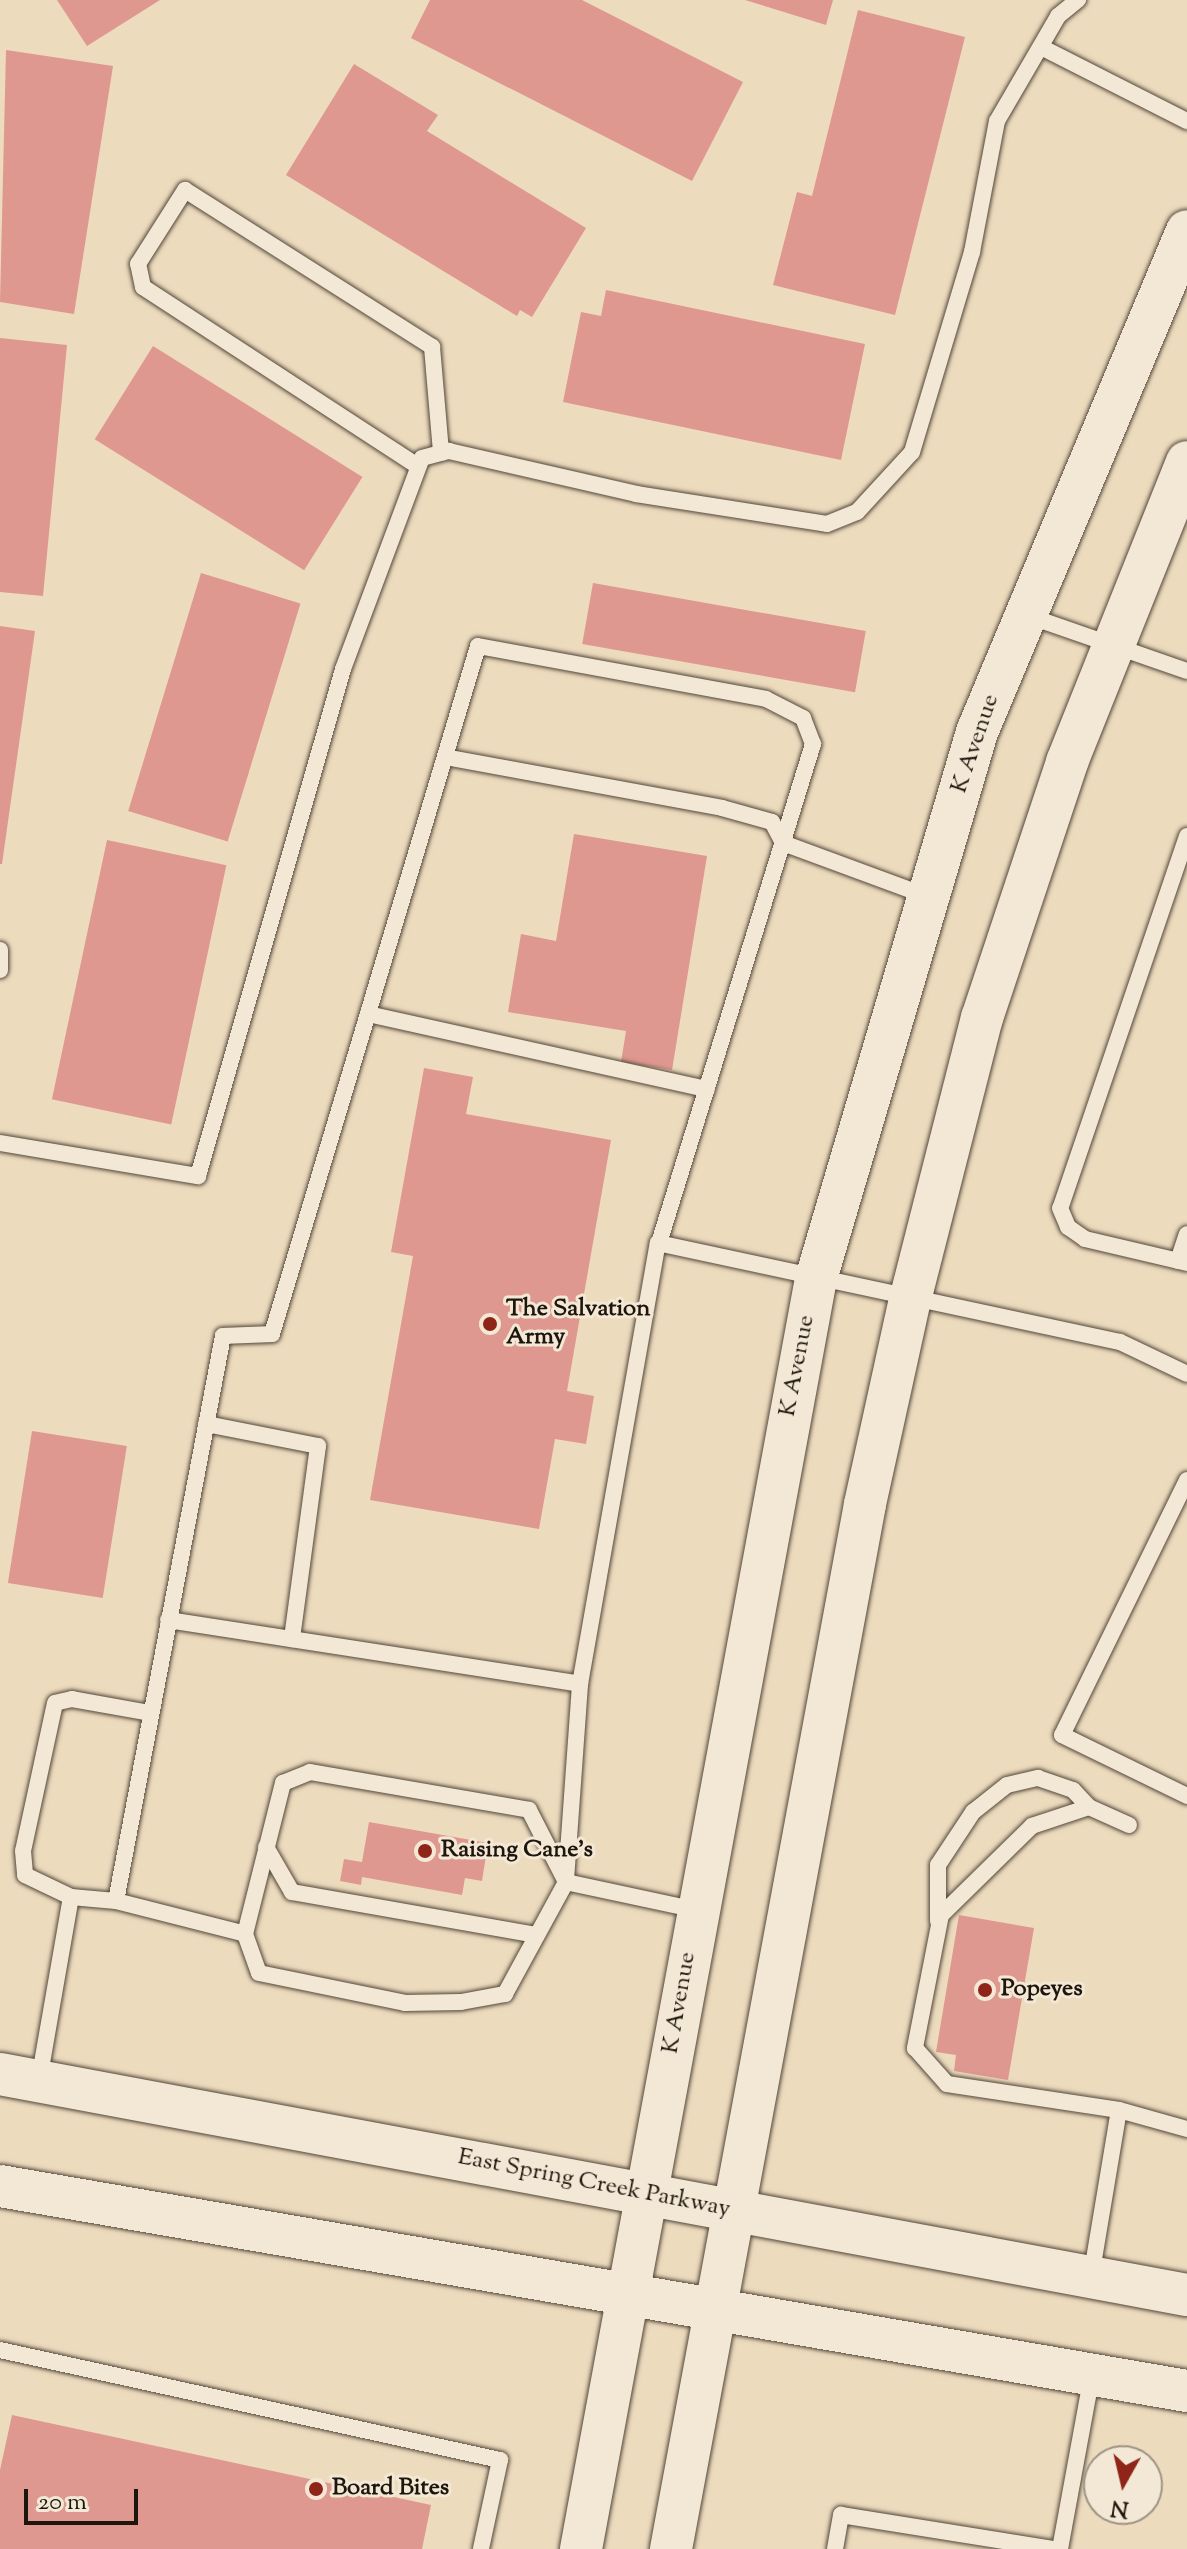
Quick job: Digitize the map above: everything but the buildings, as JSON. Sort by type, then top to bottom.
[{"type":"main road","name":"K Avenue","points":[[581,2549],[816,1279],[926,896],[1024,614],[1187,231]]},
{"type":"main road","points":[[671,2549],[715,2306],[910,1300],[982,1018],[1113,644],[1187,462]]},
{"type":"main road","name":"East Spring Creek Parkway","points":[[19,2078],[1187,2295]]},
{"type":"main road","points":[[0,2186],[631,2291],[1187,2391]]},
{"type":"lane","points":[[0,1143],[198,1176],[343,669],[416,465],[441,453],[827,524],[857,512],[912,452],[972,252],[997,121],[1058,16],[1078,0]]},
{"type":"lane","points":[[1041,47],[1187,121]]},
{"type":"lane","points":[[416,465],[143,287],[138,264],[185,190],[432,347],[441,453]]},
{"type":"lane","points":[[1024,614],[1187,671]]},
{"type":"lane","points":[[116,1901],[223,1336],[272,1334],[478,646],[766,699],[803,718],[813,744],[659,1243],[580,1684],[566,1882],[505,1994],[405,2003],[259,1973],[245,1934],[283,1783],[310,1772],[529,1810],[566,1882]]},
{"type":"lane","points":[[445,757],[722,808],[772,822],[783,843],[926,896]]},
{"type":"lane","points":[[1187,836],[1060,1208],[1068,1227],[1085,1239],[1183,1262],[1187,1234]]},
{"type":"lane","points":[[0,950],[0,970]]},
{"type":"lane","points":[[368,1014],[707,1089]]},
{"type":"lane","points":[[659,1243],[910,1300],[1120,1342],[1187,1374]]},
{"type":"lane","points":[[206,1424],[318,1446],[292,1639]]},
{"type":"lane","points":[[1187,1480],[1062,1735],[1187,1796]]},
{"type":"lane","points":[[168,1620],[580,1684]]},
{"type":"lane","points":[[150,1713],[72,1699],[55,1703],[48,1716],[23,1851],[25,1875],[71,1897],[116,1901],[245,1934]]},
{"type":"lane","points":[[938,1926],[938,1865],[973,1812],[995,1794],[1038,1778],[1073,1790],[1089,1807],[1129,1825]]},
{"type":"lane","points":[[1089,1807],[1032,1826],[941,1915],[914,2029],[926,2066],[947,2084],[1043,2096],[1119,2110],[1187,2129]]},
{"type":"lane","points":[[266,1847],[292,1892],[536,1935]]},
{"type":"lane","points":[[566,1882],[697,1910]]},
{"type":"lane","points":[[19,2078],[71,1897]]},
{"type":"lane","points":[[1091,2277],[1119,2110]]},
{"type":"lane","points":[[0,2350],[500,2460],[481,2549]]},
{"type":"lane","points":[[835,2549],[841,2515],[1057,2549],[1092,2375]]},
{"type":"place","name":"The Salvation Army","points":[[490,1324]]},
{"type":"place","name":"Raising Cane's","points":[[425,1851]]},
{"type":"place","name":"Popeyes","points":[[985,1990]]},
{"type":"place","name":"Board Bites","points":[[316,2489]]}]
